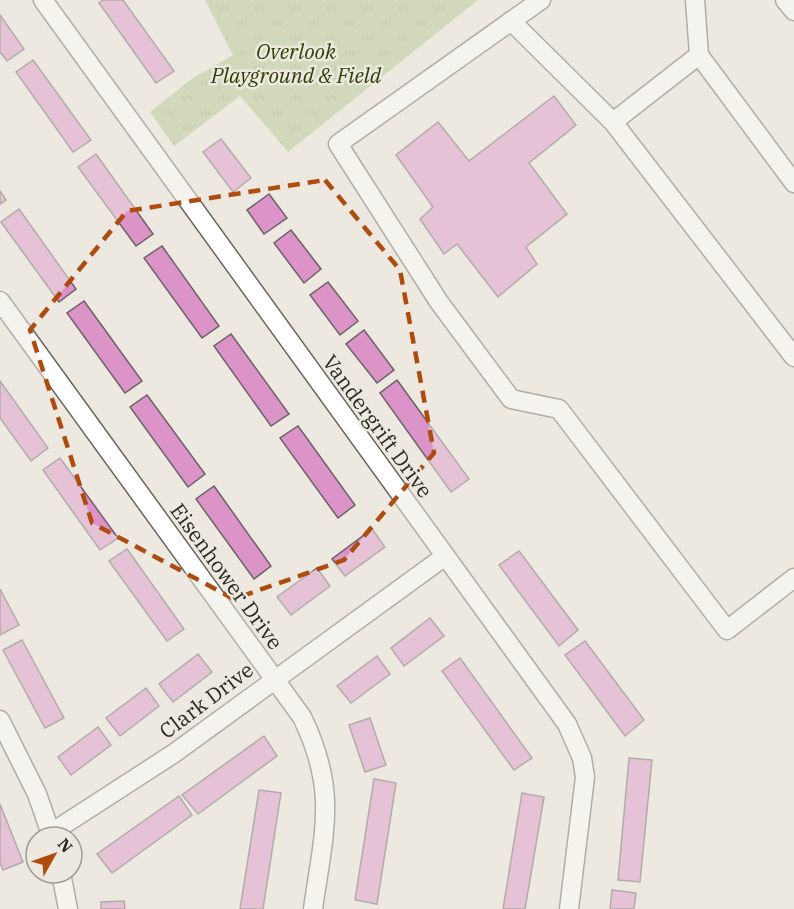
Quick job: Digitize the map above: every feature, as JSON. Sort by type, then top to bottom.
[{"type":"street","name":"Vandergrift Drive","points":[[43,0],[576,740],[585,777],[569,909]]},
{"type":"street","points":[[541,0],[338,144],[439,302],[512,399],[559,409],[727,630],[794,578]]},
{"type":"street","points":[[694,0],[699,55],[794,183]]},
{"type":"street","points":[[785,0],[794,11]]},
{"type":"street","points":[[511,21],[613,122],[794,357]]},
{"type":"street","points":[[613,122],[699,55]]},
{"type":"street","name":"Eisenhower Drive","points":[[0,301],[302,717],[316,747],[323,771],[326,795],[325,820],[313,909]]},
{"type":"street","name":"Clark Drive","points":[[67,825],[173,754],[273,678],[444,557]]},
{"type":"street","points":[[0,720],[37,794],[48,825]]},
{"type":"street","points":[[63,885],[68,909]]},
{"type":"highlighted area","points":[[325,180],[400,270],[434,453],[344,560],[234,599],[92,523],[30,330],[127,211]]},
{"type":"green space","name":"Overlook Playground & Field","points":[[205,0],[478,0],[288,152],[240,96],[174,146],[150,112],[193,78],[233,55]]},
{"type":"building","points":[[103,0],[123,0],[174,71],[156,83],[99,3]]},
{"type":"building","points":[[0,15],[24,49],[7,61],[0,52]]},
{"type":"building","points":[[33,60],[91,140],[73,152],[16,72]]},
{"type":"building","points":[[554,96],[576,125],[529,163],[567,214],[526,247],[537,264],[498,297],[457,244],[444,254],[420,219],[433,207],[396,155],[438,122],[469,161]]},
{"type":"building","points":[[221,139],[251,178],[233,192],[203,152]]},
{"type":"building","points":[[96,154],[153,234],[136,246],[78,167]]},
{"type":"building","points":[[0,191],[6,200],[0,204]]},
{"type":"building","points":[[269,194],[287,218],[264,234],[247,210]]},
{"type":"building","points":[[19,209],[76,289],[59,302],[1,222]]},
{"type":"building","points":[[291,230],[321,269],[304,283],[274,243]]},
{"type":"building","points":[[162,246],[219,326],[202,338],[144,258]]},
{"type":"building","points":[[328,282],[358,321],[340,335],[310,295]]},
{"type":"building","points":[[84,301],[142,381],[125,393],[67,313]]},
{"type":"building","points":[[364,330],[394,370],[377,383],[346,344]]},
{"type":"building","points":[[231,334],[289,414],[271,426],[214,346]]},
{"type":"building","points":[[397,380],[469,479],[451,492],[380,393]]},
{"type":"building","points":[[0,381],[48,448],[31,461],[0,418]]},
{"type":"building","points":[[147,395],[205,474],[188,487],[130,407]]},
{"type":"building","points":[[298,426],[355,505],[338,518],[280,438]]},
{"type":"building","points":[[60,458],[118,538],[100,550],[43,470]]},
{"type":"building","points":[[214,486],[271,566],[254,579],[196,499]]},
{"type":"building","points":[[372,529],[385,547],[345,576],[332,559]]},
{"type":"building","points":[[127,549],[184,629],[167,641],[109,561]]},
{"type":"building","points":[[519,551],[578,630],[559,646],[499,565]]},
{"type":"building","points":[[317,568],[330,586],[291,615],[277,597]]},
{"type":"building","points":[[0,589],[19,625],[0,635]]},
{"type":"building","points":[[430,618],[444,636],[404,666],[391,648]]},
{"type":"building","points":[[22,640],[64,718],[45,728],[3,650]]},
{"type":"building","points":[[585,641],[644,720],[625,736],[565,655]]},
{"type":"building","points":[[198,654],[212,672],[173,702],[159,684]]},
{"type":"building","points":[[377,656],[390,674],[351,703],[337,686]]},
{"type":"building","points":[[460,658],[532,758],[514,770],[442,671]]},
{"type":"building","points":[[146,688],[159,706],[120,736],[106,718]]},
{"type":"building","points":[[370,718],[386,765],[365,772],[349,725]]},
{"type":"building","points":[[98,727],[111,745],[71,775],[58,757]]},
{"type":"building","points":[[264,736],[277,756],[198,814],[182,795]]},
{"type":"building","points":[[629,758],[652,760],[640,882],[618,880]]},
{"type":"building","points":[[374,779],[396,783],[377,904],[355,900]]},
{"type":"building","points":[[259,790],[281,793],[263,909],[240,909]]},
{"type":"building","points":[[522,793],[544,797],[525,909],[503,909]]},
{"type":"building","points":[[179,796],[192,815],[112,873],[97,854]]},
{"type":"building","points":[[0,804],[23,862],[3,870],[0,863]]},
{"type":"building","points":[[612,890],[636,893],[634,909],[610,909]]},
{"type":"building","points":[[124,901],[125,909],[101,909],[101,902]]}]
